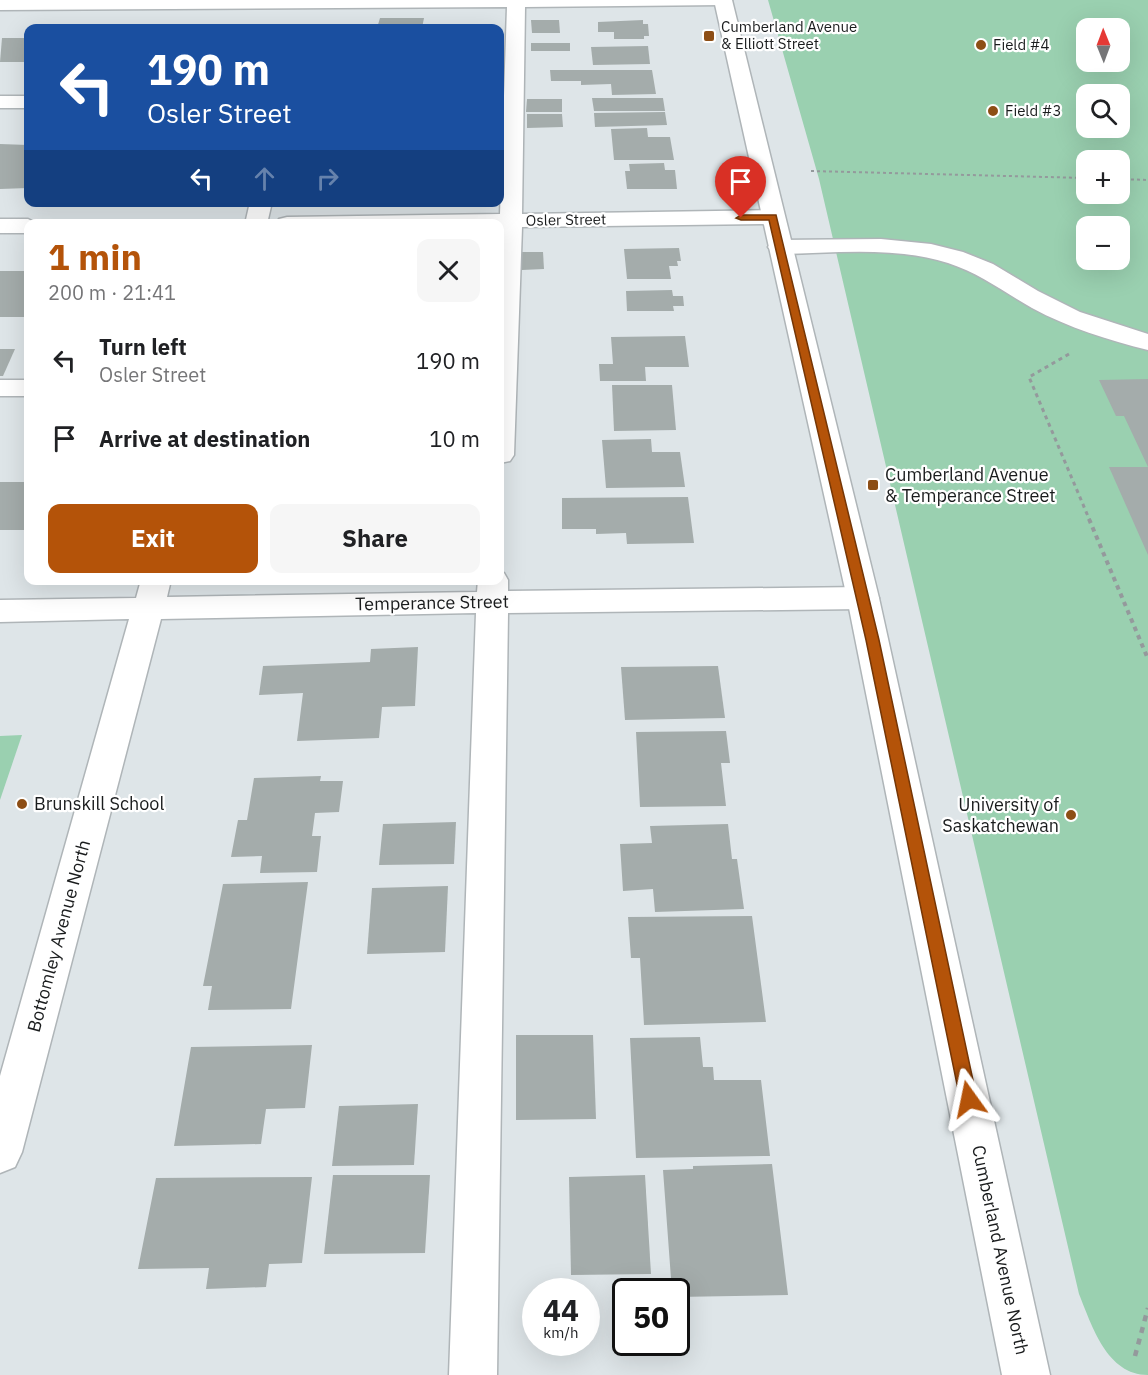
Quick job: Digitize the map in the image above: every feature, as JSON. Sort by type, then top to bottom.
[{"type":"street","points":[[0,5],[314,7],[516,1],[723,0]]},
{"type":"street","name":"Cumberland Avenue North","points":[[723,0],[863,598],[1026,1375]]},
{"type":"street","points":[[504,370],[511,220],[516,1]]},
{"type":"street","points":[[0,102],[24,102]]},
{"type":"street","name":"Osler Street","points":[[504,220],[777,232],[871,246],[912,248],[948,255],[978,266],[1058,311],[1092,325],[1141,340]]},
{"type":"street","points":[[0,226],[24,226]]},
{"type":"street","points":[[0,388],[24,388]]},
{"type":"street","points":[[474,1375],[493,591]]},
{"type":"street","name":"Temperance Street","points":[[0,611],[152,595],[493,591],[863,598]]},
{"type":"street","name":"Bottomley Avenue North","points":[[0,1152],[152,595]]},
{"type":"path","points":[[811,171],[1076,178]]},
{"type":"path","points":[[1130,179],[1148,180]]},
{"type":"path","points":[[1141,340],[1103,338],[1086,344],[1029,377],[1148,659]]},
{"type":"path","points":[[1135,1356],[1148,1308]]},
{"type":"green space","name":"University of Saskatchewan","points":[[768,0],[1148,0],[1148,1375],[1134,1373],[1122,1367],[1112,1358],[1096,1334],[1079,1294],[819,179]]},
{"type":"green space","points":[[22,735],[0,800],[0,736]]},
{"type":"building","points":[[380,18],[424,18],[423,24],[378,24]]},
{"type":"building","points":[[531,20],[559,20],[560,33],[532,33]]},
{"type":"building","points":[[643,20],[643,24],[648,24],[649,36],[644,36],[644,39],[614,39],[614,32],[598,32],[598,22]]},
{"type":"building","points":[[2,38],[24,38],[24,62],[0,62]]},
{"type":"building","points":[[531,43],[570,43],[570,51],[531,51]]},
{"type":"building","points":[[648,46],[650,64],[593,65],[591,47]]},
{"type":"building","points":[[550,70],[652,70],[656,94],[612,95],[611,84],[581,85],[581,81],[551,81]]},
{"type":"building","points":[[592,98],[663,98],[665,111],[594,111]]},
{"type":"building","points":[[527,99],[562,99],[562,112],[526,112]]},
{"type":"building","points":[[665,112],[667,125],[595,127],[594,113]]},
{"type":"building","points":[[527,114],[562,114],[563,127],[527,128]]},
{"type":"building","points":[[647,128],[648,137],[670,137],[674,160],[614,160],[611,129]]},
{"type":"building","points":[[0,144],[24,145],[24,188],[0,189]]},
{"type":"building","points":[[664,163],[665,170],[675,170],[677,189],[627,189],[625,171],[630,171],[629,164]]},
{"type":"building","points":[[679,248],[681,261],[677,261],[678,266],[669,266],[671,279],[627,279],[624,249]]},
{"type":"building","points":[[522,252],[543,252],[544,269],[522,270]]},
{"type":"building","points":[[0,271],[24,271],[24,317],[0,317]]},
{"type":"building","points":[[672,290],[673,296],[683,296],[684,306],[673,306],[674,311],[627,311],[626,291]]},
{"type":"building","points":[[685,336],[689,367],[645,367],[646,381],[600,381],[599,364],[613,364],[611,337]]},
{"type":"building","points":[[0,349],[15,349],[3,376],[0,376]]},
{"type":"building","points":[[1148,379],[1148,467],[1124,416],[1116,416],[1099,380]]},
{"type":"building","points":[[612,385],[672,385],[676,430],[614,431]]},
{"type":"building","points":[[651,439],[652,452],[680,452],[685,487],[606,488],[602,440]]},
{"type":"building","points":[[1109,467],[1148,467],[1148,555]]},
{"type":"building","points":[[0,482],[24,482],[24,530],[0,530]]},
{"type":"building","points":[[688,497],[694,543],[627,544],[626,533],[596,534],[596,529],[562,529],[562,498]]},
{"type":"building","points":[[418,647],[415,706],[382,707],[379,738],[297,741],[303,693],[259,695],[263,666],[370,662],[371,649]]},
{"type":"building","points":[[718,666],[725,718],[625,720],[621,667]]},
{"type":"building","points":[[726,731],[730,763],[721,763],[726,806],[640,807],[636,732]]},
{"type":"building","points":[[321,776],[320,781],[343,781],[339,812],[315,813],[312,836],[321,836],[317,872],[260,873],[262,856],[231,857],[238,820],[247,820],[254,778]]},
{"type":"building","points":[[456,822],[454,864],[379,865],[383,824]]},
{"type":"building","points":[[728,824],[732,859],[737,859],[744,909],[655,912],[653,889],[623,891],[620,844],[652,843],[650,826]]},
{"type":"building","points":[[308,882],[291,1009],[208,1010],[212,986],[203,986],[223,884]]},
{"type":"building","points":[[448,886],[445,952],[367,954],[372,888]]},
{"type":"building","points":[[752,916],[766,1022],[644,1025],[640,958],[631,958],[628,917]]},
{"type":"building","points":[[516,1035],[593,1035],[596,1119],[516,1120]]},
{"type":"building","points":[[700,1037],[703,1067],[713,1067],[714,1080],[761,1080],[770,1156],[636,1158],[630,1038]]},
{"type":"building","points":[[312,1045],[305,1108],[266,1109],[261,1144],[174,1146],[191,1047]]},
{"type":"building","points":[[418,1104],[414,1165],[332,1166],[339,1106]]},
{"type":"building","points":[[772,1164],[788,1295],[690,1297],[690,1278],[671,1278],[663,1170],[693,1169],[693,1166]]},
{"type":"building","points":[[333,1175],[430,1175],[425,1253],[324,1254]]},
{"type":"building","points":[[645,1175],[651,1274],[571,1275],[569,1177]]},
{"type":"building","points":[[312,1177],[302,1263],[269,1264],[266,1287],[206,1289],[209,1268],[138,1269],[156,1178]]},
{"type":"place","name":"Cumberland Avenue & Elliott Street","points":[[709,36]]},
{"type":"place","name":"Field #4","points":[[981,45]]},
{"type":"place","name":"Field #3","points":[[993,111]]},
{"type":"place","name":"Cumberland Avenue & Temperance Street","points":[[873,485]]},
{"type":"place","name":"Brunskill School","points":[[22,804]]},
{"type":"place","name":"University of Saskatchewan","points":[[1071,815]]},
{"type":"route","points":[[741,218],[773,217],[860,584],[969,1099]]}]
